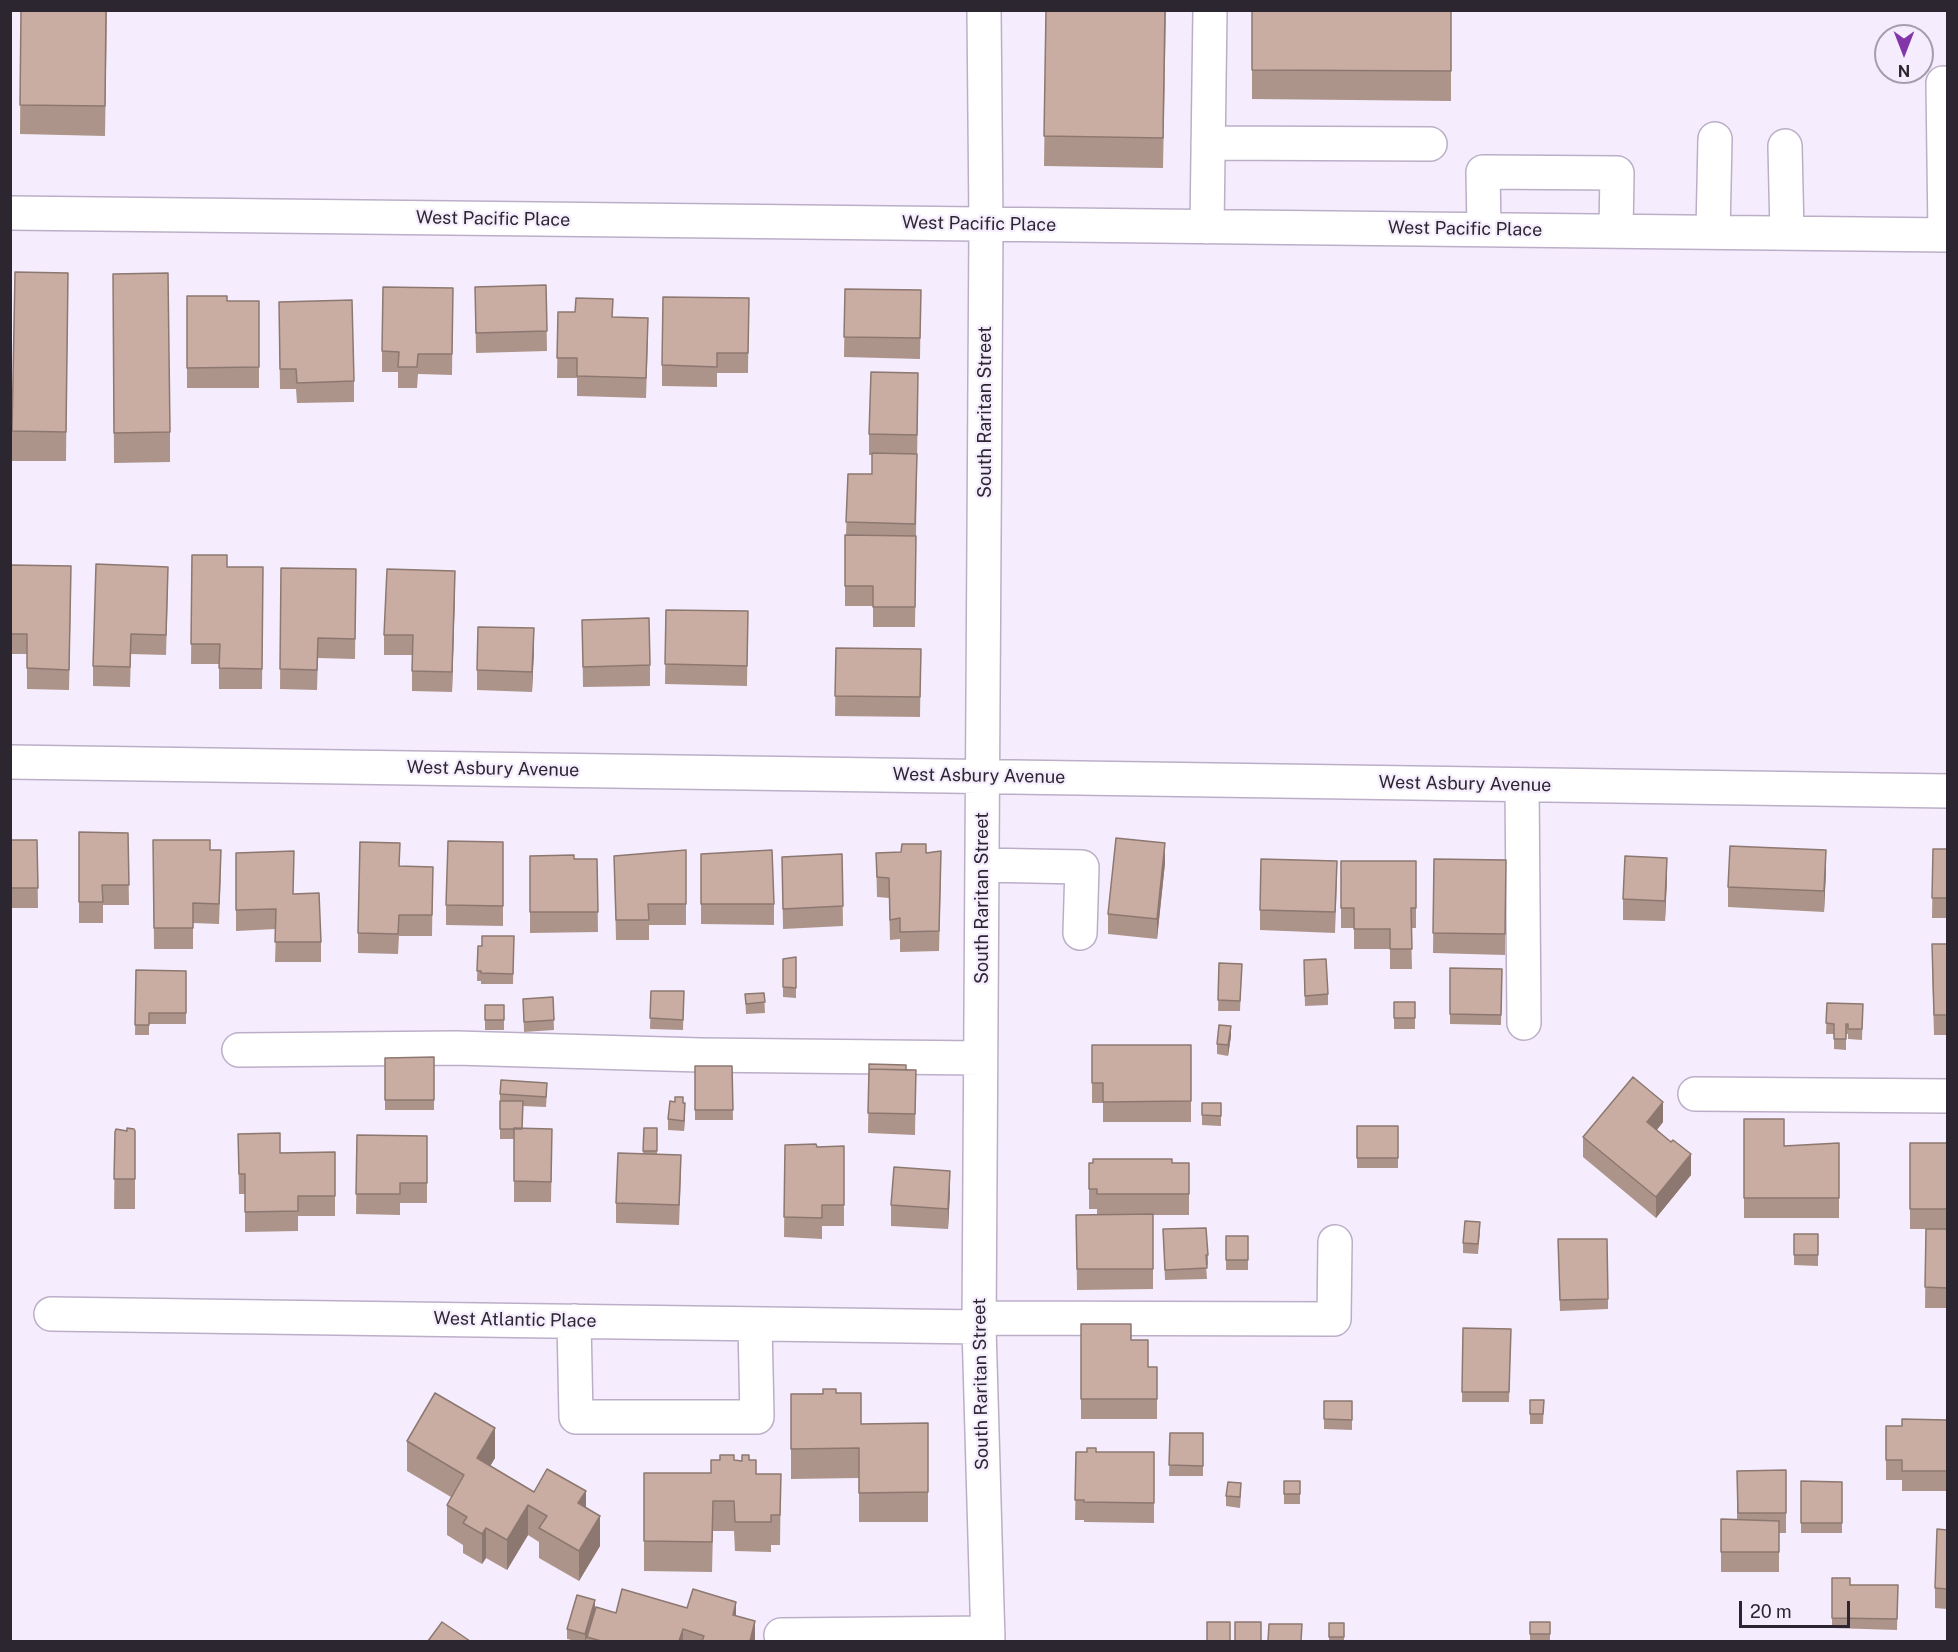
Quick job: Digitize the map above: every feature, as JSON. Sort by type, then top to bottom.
[{"type":"street","name":"South Raritan Street","points":[[984,10],[986,224],[979,1322],[988,1637]]},
{"type":"street","points":[[1208,227],[1210,10]]},
{"type":"street","points":[[1943,83],[1946,235]]},
{"type":"street","points":[[1713,232],[1715,139]]},
{"type":"street","points":[[1208,143],[1430,144]]},
{"type":"street","points":[[1785,146],[1788,233]]},
{"type":"street","points":[[1484,229],[1483,172],[1617,173],[1616,231]]},
{"type":"street","name":"West Pacific Place","points":[[10,213],[1946,235]]},
{"type":"street","name":"West Asbury Avenue","points":[[10,762],[1947,791]]},
{"type":"street","points":[[1522,785],[1524,1023]]},
{"type":"street","points":[[982,865],[1082,867],[1080,933]]},
{"type":"street","points":[[239,1050],[456,1048],[700,1055],[981,1058]]},
{"type":"street","points":[[1695,1094],[1947,1096]]},
{"type":"street","name":"West Atlantic Place","points":[[51,1314],[755,1324],[1334,1319],[1335,1242]]},
{"type":"street","points":[[574,1321],[576,1417],[757,1417],[755,1324]]},
{"type":"street","points":[[781,1635],[988,1637]]},
{"type":"building","points":[[21,10],[106,10],[105,106],[20,105]]},
{"type":"building","points":[[1046,10],[1165,10],[1163,138],[1044,136]]},
{"type":"building","points":[[1252,10],[1451,10],[1451,71],[1252,70]]},
{"type":"building","points":[[15,272],[68,273],[66,432],[12,431]]},
{"type":"building","points":[[168,273],[170,432],[114,433],[113,274]]},
{"type":"building","points":[[546,285],[547,331],[476,333],[475,287]]},
{"type":"building","points":[[383,287],[453,288],[452,354],[418,354],[417,367],[398,367],[399,352],[382,351]]},
{"type":"building","points":[[845,289],[921,290],[920,338],[844,337]]},
{"type":"building","points":[[187,296],[227,296],[227,301],[259,301],[259,367],[187,368]]},
{"type":"building","points":[[663,297],[749,298],[748,353],[717,353],[717,367],[662,365]]},
{"type":"building","points":[[576,298],[613,299],[612,317],[648,318],[646,378],[577,376],[577,358],[557,358],[558,312],[575,312]]},
{"type":"building","points":[[352,300],[354,381],[297,383],[296,369],[280,369],[279,302]]},
{"type":"building","points":[[871,372],[918,373],[917,435],[869,434]]},
{"type":"building","points":[[872,453],[917,454],[915,524],[846,522],[848,474],[872,474]]},
{"type":"building","points":[[845,535],[916,536],[915,607],[873,607],[873,586],[845,586]]},
{"type":"building","points":[[192,555],[227,555],[227,567],[263,567],[262,669],[219,668],[220,644],[191,644]]},
{"type":"building","points":[[96,564],[168,567],[166,635],[131,634],[130,667],[93,666]]},
{"type":"building","points":[[10,565],[71,566],[69,670],[27,668],[27,634],[10,634]]},
{"type":"building","points":[[281,568],[356,569],[355,639],[318,638],[317,670],[280,669]]},
{"type":"building","points":[[387,569],[455,571],[452,672],[412,671],[413,635],[384,635]]},
{"type":"building","points":[[666,610],[748,611],[747,666],[665,664]]},
{"type":"building","points":[[649,618],[650,665],[583,667],[582,620]]},
{"type":"building","points":[[478,627],[534,628],[532,672],[477,670]]},
{"type":"building","points":[[836,648],[921,649],[920,697],[835,696]]},
{"type":"building","points":[[79,832],[128,833],[129,885],[102,885],[103,902],[79,902]]},
{"type":"building","points":[[1116,838],[1165,843],[1157,919],[1108,914]]},
{"type":"building","points":[[10,840],[37,840],[38,888],[10,888]]},
{"type":"building","points":[[153,840],[210,840],[210,850],[221,850],[219,904],[193,903],[193,928],[154,928]]},
{"type":"building","points":[[448,841],[503,842],[503,906],[446,905]]},
{"type":"building","points":[[360,842],[400,843],[399,866],[433,867],[432,915],[399,915],[398,934],[358,933]]},
{"type":"building","points":[[902,844],[926,844],[926,853],[941,851],[939,931],[900,932],[900,918],[890,920],[889,878],[877,877],[876,853],[901,852]]},
{"type":"building","points":[[1730,846],[1826,850],[1824,891],[1728,887]]},
{"type":"building","points":[[1933,849],[1947,849],[1947,898],[1932,898]]},
{"type":"building","points":[[686,850],[686,904],[648,904],[649,920],[616,920],[614,856]]},
{"type":"building","points":[[772,850],[774,904],[701,904],[701,854]]},
{"type":"building","points":[[294,851],[293,894],[319,893],[321,942],[275,942],[276,909],[236,910],[236,853]]},
{"type":"building","points":[[842,854],[843,906],[783,909],[782,857]]},
{"type":"building","points":[[574,855],[574,859],[597,859],[598,912],[530,912],[530,856]]},
{"type":"building","points":[[1625,856],[1667,858],[1665,901],[1623,899]]},
{"type":"building","points":[[1261,859],[1337,861],[1335,912],[1260,910]]},
{"type":"building","points":[[1434,859],[1506,860],[1505,934],[1433,933]]},
{"type":"building","points":[[1341,861],[1416,861],[1416,908],[1411,908],[1412,949],[1390,949],[1390,929],[1354,929],[1354,908],[1341,908]]},
{"type":"building","points":[[482,936],[514,936],[513,974],[477,971],[478,946],[482,946]]},
{"type":"building","points":[[1932,944],[1947,944],[1947,1015],[1934,1015]]},
{"type":"building","points":[[796,957],[796,988],[783,987],[783,959]]},
{"type":"building","points":[[1326,959],[1328,994],[1305,996],[1304,960]]},
{"type":"building","points":[[1219,963],[1242,964],[1240,1001],[1218,1000]]},
{"type":"building","points":[[1450,968],[1502,969],[1501,1015],[1450,1014]]},
{"type":"building","points":[[136,970],[186,971],[186,1013],[149,1013],[149,1025],[135,1025]]},
{"type":"building","points":[[651,991],[684,991],[683,1020],[650,1018]]},
{"type":"building","points":[[764,993],[765,1002],[746,1004],[745,994]]},
{"type":"building","points":[[553,997],[554,1020],[524,1022],[523,999]]},
{"type":"building","points":[[1394,1002],[1415,1002],[1415,1018],[1394,1018]]},
{"type":"building","points":[[1827,1003],[1863,1004],[1862,1029],[1848,1029],[1848,1024],[1846,1024],[1846,1039],[1834,1039],[1834,1024],[1826,1023]]},
{"type":"building","points":[[485,1005],[504,1005],[504,1020],[485,1020]]},
{"type":"building","points":[[1219,1025],[1231,1026],[1228,1045],[1217,1044]]},
{"type":"building","points":[[1092,1045],[1191,1045],[1191,1101],[1103,1102],[1103,1083],[1092,1083]]},
{"type":"building","points":[[434,1057],[434,1100],[385,1100],[385,1058]]},
{"type":"building","points":[[869,1064],[906,1065],[906,1070],[869,1069]]},
{"type":"building","points":[[695,1066],[732,1066],[733,1110],[695,1110]]},
{"type":"building","points":[[869,1069],[916,1070],[915,1114],[868,1113]]},
{"type":"building","points":[[1633,1077],[1663,1102],[1647,1122],[1671,1142],[1673,1140],[1691,1154],[1656,1197],[1583,1137]]},
{"type":"building","points":[[501,1080],[547,1083],[546,1097],[500,1094]]},
{"type":"building","points":[[675,1097],[683,1097],[684,1121],[668,1119],[670,1101],[675,1102]]},
{"type":"building","points":[[500,1101],[523,1101],[522,1129],[500,1129]]},
{"type":"building","points":[[1202,1103],[1221,1103],[1221,1116],[1202,1115]]},
{"type":"building","points":[[1744,1119],[1784,1119],[1784,1146],[1839,1143],[1839,1198],[1744,1198]]},
{"type":"building","points":[[1357,1126],[1398,1126],[1398,1158],[1357,1158]]},
{"type":"building","points":[[127,1128],[135,1131],[135,1179],[114,1179],[115,1132],[116,1129],[127,1131]]},
{"type":"building","points":[[514,1128],[552,1129],[551,1182],[514,1181]]},
{"type":"building","points":[[644,1128],[657,1128],[657,1151],[643,1151]]},
{"type":"building","points":[[280,1133],[280,1153],[335,1152],[335,1196],[298,1196],[298,1211],[245,1212],[245,1174],[239,1174],[238,1134]]},
{"type":"building","points":[[357,1135],[427,1136],[427,1183],[400,1183],[400,1194],[356,1194]]},
{"type":"building","points":[[1910,1143],[1947,1143],[1947,1209],[1910,1209]]},
{"type":"building","points":[[816,1144],[817,1147],[844,1146],[844,1205],[822,1205],[822,1218],[784,1217],[785,1145]]},
{"type":"building","points":[[618,1153],[681,1155],[679,1205],[616,1203]]},
{"type":"building","points":[[1093,1159],[1172,1159],[1172,1163],[1189,1163],[1189,1194],[1097,1194],[1097,1189],[1089,1189],[1089,1163],[1093,1163]]},
{"type":"building","points":[[894,1167],[950,1171],[948,1209],[891,1205]]},
{"type":"building","points":[[1153,1214],[1153,1269],[1077,1269],[1076,1215]]},
{"type":"building","points":[[1465,1221],[1480,1222],[1478,1244],[1463,1243]]},
{"type":"building","points":[[1206,1228],[1207,1268],[1165,1270],[1163,1229]]},
{"type":"building","points":[[1926,1229],[1947,1229],[1947,1288],[1925,1287]]},
{"type":"building","points":[[1794,1234],[1818,1234],[1818,1255],[1794,1255]]},
{"type":"building","points":[[1226,1236],[1248,1236],[1248,1260],[1226,1260]]},
{"type":"building","points":[[1558,1239],[1607,1239],[1608,1299],[1560,1300]]},
{"type":"building","points":[[1081,1324],[1131,1324],[1131,1340],[1148,1340],[1148,1367],[1157,1367],[1157,1399],[1081,1399]]},
{"type":"building","points":[[1463,1328],[1511,1329],[1509,1392],[1462,1392]]},
{"type":"building","points":[[823,1389],[836,1389],[836,1393],[861,1393],[861,1424],[928,1423],[928,1492],[859,1493],[859,1448],[791,1449],[791,1394],[823,1394]]},
{"type":"building","points":[[435,1393],[495,1428],[477,1458],[534,1492],[547,1469],[586,1491],[578,1503],[600,1516],[579,1551],[539,1528],[547,1516],[528,1505],[507,1540],[486,1528],[482,1534],[463,1523],[467,1517],[447,1505],[464,1475],[407,1441]]},
{"type":"building","points":[[1530,1400],[1544,1400],[1543,1414],[1530,1414]]},
{"type":"building","points":[[1324,1401],[1352,1401],[1352,1420],[1324,1419]]},
{"type":"building","points":[[1902,1419],[1947,1420],[1947,1471],[1902,1471],[1902,1460],[1886,1460],[1886,1426],[1902,1426]]},
{"type":"building","points":[[1170,1433],[1203,1433],[1203,1466],[1169,1465]]},
{"type":"building","points":[[1087,1448],[1096,1448],[1096,1452],[1154,1452],[1154,1503],[1075,1500],[1076,1452],[1087,1452]]},
{"type":"building","points":[[720,1455],[734,1455],[734,1460],[742,1461],[742,1455],[749,1455],[749,1460],[756,1460],[756,1474],[781,1474],[780,1515],[771,1515],[771,1522],[735,1522],[734,1501],[713,1501],[712,1542],[644,1541],[644,1473],[711,1473],[711,1460],[720,1460]]},
{"type":"building","points":[[1786,1470],[1786,1513],[1738,1513],[1737,1471]]},
{"type":"building","points":[[1284,1481],[1300,1481],[1300,1494],[1284,1494]]},
{"type":"building","points":[[1801,1481],[1842,1482],[1842,1523],[1801,1523]]},
{"type":"building","points":[[1228,1482],[1241,1483],[1240,1497],[1226,1496]]},
{"type":"building","points":[[1721,1519],[1779,1521],[1779,1552],[1721,1552]]},
{"type":"building","points":[[1937,1529],[1947,1530],[1947,1589],[1935,1588]]},
{"type":"building","points":[[1832,1578],[1850,1578],[1850,1585],[1898,1585],[1897,1619],[1832,1618]]},
{"type":"building","points":[[622,1589],[687,1608],[693,1589],[736,1602],[733,1615],[755,1621],[750,1641],[702,1641],[704,1636],[683,1629],[679,1641],[601,1641],[587,1637],[596,1607],[616,1613]]},
{"type":"building","points":[[577,1595],[595,1600],[585,1634],[567,1629]]},
{"type":"building","points":[[442,1622],[470,1641],[428,1641]]},
{"type":"building","points":[[1207,1622],[1230,1622],[1230,1641],[1207,1641]]},
{"type":"building","points":[[1235,1622],[1261,1622],[1261,1641],[1235,1641]]},
{"type":"building","points":[[1530,1622],[1550,1622],[1550,1634],[1530,1634]]},
{"type":"building","points":[[1329,1623],[1344,1623],[1344,1637],[1329,1637]]},
{"type":"building","points":[[1269,1624],[1302,1624],[1301,1641],[1268,1641]]}]
